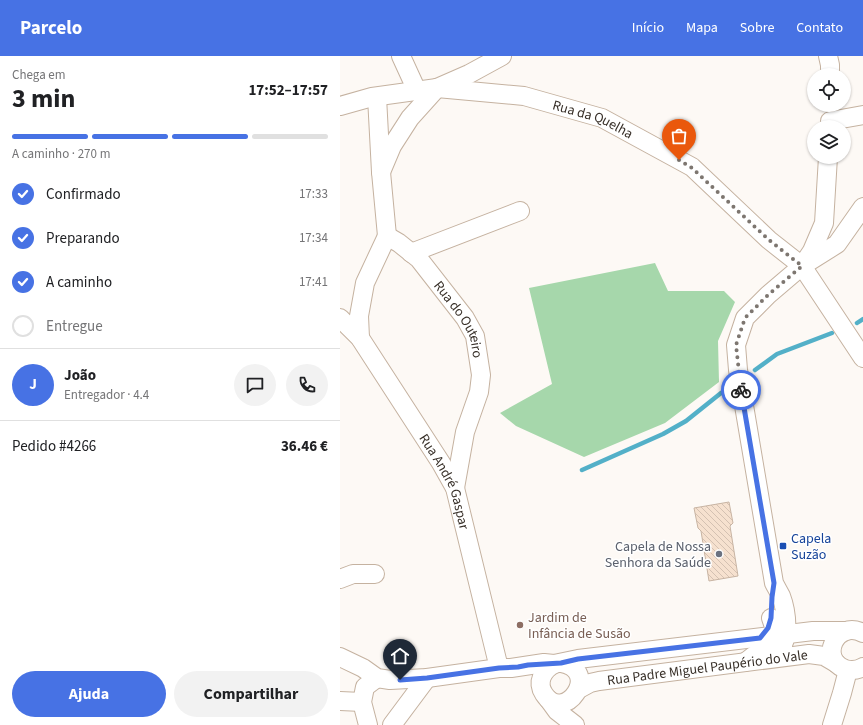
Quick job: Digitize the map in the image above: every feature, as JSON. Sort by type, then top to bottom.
[{"type":"street","points":[[401,56],[417,91]]},
{"type":"street","points":[[381,172],[392,146],[410,118],[437,88],[502,56]]},
{"type":"street","points":[[828,56],[830,68]]},
{"type":"street","name":"Rua da Quelha","points":[[340,106],[376,97],[437,88],[524,96],[602,118],[692,168],[769,240],[802,266],[863,358]]},
{"type":"street","points":[[360,338],[359,316],[365,283],[387,236],[376,97]]},
{"type":"street","points":[[830,118],[863,115]]},
{"type":"street","points":[[802,266],[812,251],[824,223],[828,164]]},
{"type":"street","points":[[745,662],[756,653],[776,651],[778,615],[772,597],[774,583],[738,370],[736,345],[745,318],[768,295],[802,266],[837,244],[863,207]]},
{"type":"street","points":[[411,252],[520,211]]},
{"type":"street","name":"Rua do Outeiro","points":[[387,236],[399,242],[419,259],[465,318],[475,336],[481,375],[479,392],[465,432],[455,488]]},
{"type":"street","name":"Rua André Gaspar","points":[[340,318],[360,338],[441,463],[455,488],[505,668]]},
{"type":"street","points":[[340,579],[354,574],[375,574]]},
{"type":"street","points":[[778,615],[805,632]]},
{"type":"street","points":[[778,615],[768,628],[776,639],[791,649],[808,648],[817,650],[843,664],[842,694],[832,725]]},
{"type":"street","name":"Rua Padre Miguel Paupério do Vale","points":[[377,678],[390,680],[427,678],[536,664],[558,664],[578,659],[776,639],[805,632],[855,632]]},
{"type":"street","name":"Rua Padre Miguel Paupério do Vale","points":[[843,664],[833,657],[832,644],[840,633],[855,632]]},
{"type":"street","name":"Rua Padre Miguel Paupério do Vale","points":[[545,695],[555,702],[562,703],[568,701],[577,692],[590,683],[599,681],[810,654],[843,664]]},
{"type":"street","points":[[340,657],[363,668],[377,678],[365,688],[362,702],[368,725]]},
{"type":"street","points":[[575,725],[557,711],[545,695],[540,683],[544,671],[558,664],[568,664],[577,673],[579,679],[575,707],[580,725]]},
{"type":"street","points":[[505,668],[545,695]]},
{"type":"street","points":[[392,725],[427,678]]},
{"type":"street","points":[[340,701],[362,702]]},
{"type":"green space","points":[[655,263],[668,291],[724,291],[735,302],[718,341],[719,382],[665,423],[584,457],[516,426],[500,413],[552,384],[529,288]]},
{"type":"building","name":"Capela de Nossa Senhora da Saúde","points":[[729,502],[733,523],[730,526],[738,576],[709,581],[701,531],[698,528],[694,508]]},
{"type":"waterway","points":[[857,323],[863,319]]},
{"type":"waterway","points":[[755,370],[777,354],[832,333]]},
{"type":"waterway","points":[[582,470],[663,434],[686,421],[721,393]]},
{"type":"way so far","points":[[679,160],[692,168],[769,240],[802,266],[768,295],[745,318],[736,345],[741,390]]},
{"type":"place","name":"Capela Suzão","points":[[783,546]]},
{"type":"place","name":"Capela de Nossa Senhora da Saúde","points":[[719,554]]},
{"type":"place","name":"Jardim de Infância de Susão","points":[[520,625]]},
{"type":"route","points":[[400,680],[544,663],[554,664],[578,659],[760,638],[768,628],[771,618],[774,583],[741,390]]}]
